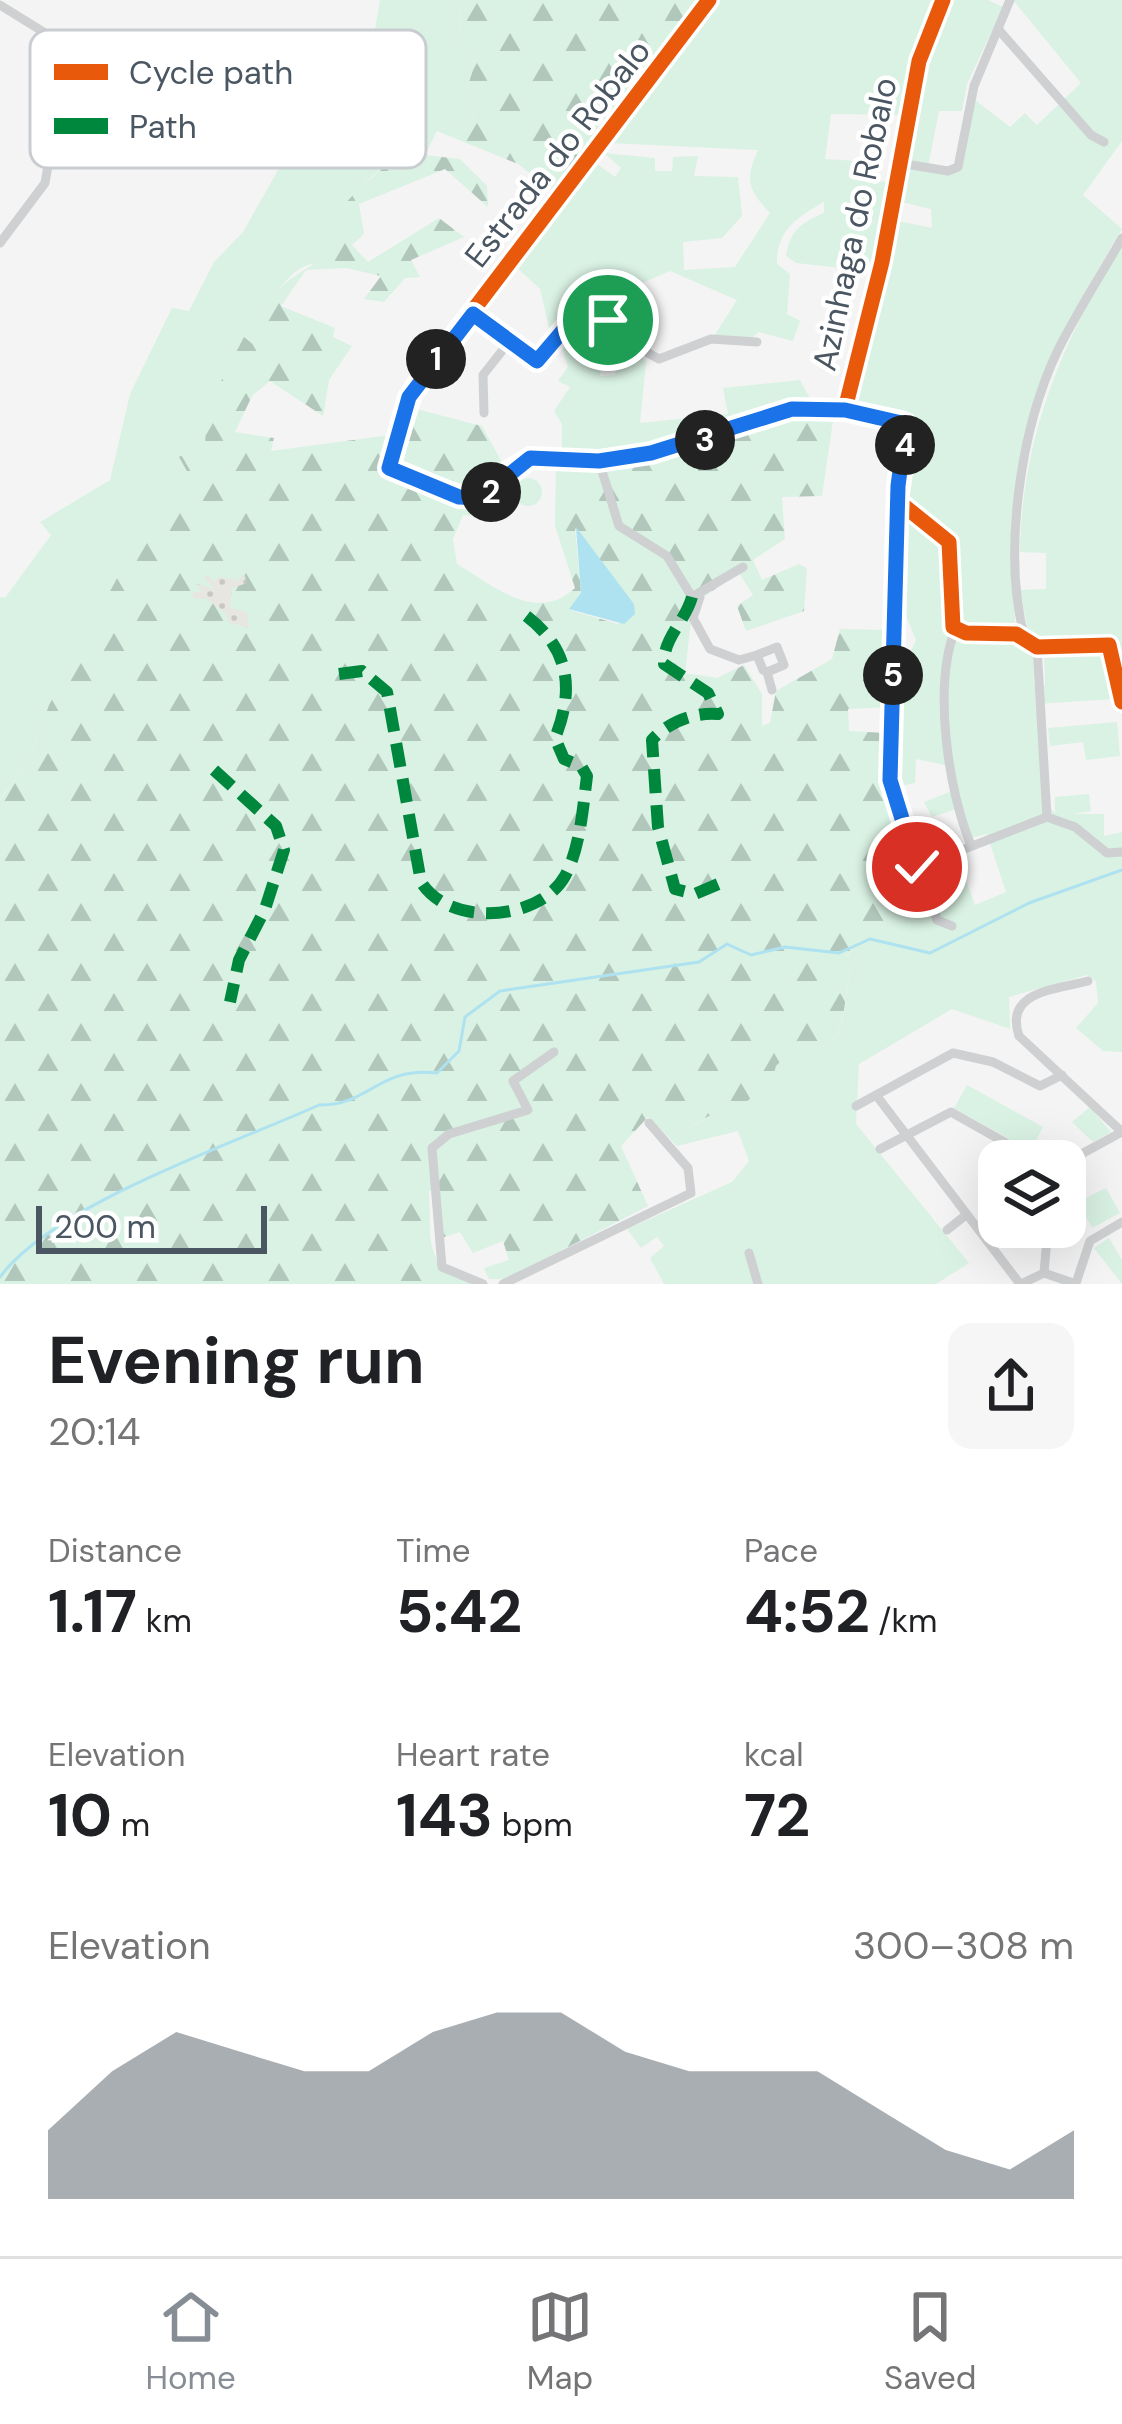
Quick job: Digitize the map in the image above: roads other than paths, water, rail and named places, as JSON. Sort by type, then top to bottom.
[{"type":"street","name":"Estrada do Robalo","points":[[389,468],[409,397],[709,0]]},
{"type":"street","name":"Azinhaga do Robalo","points":[[389,468],[459,497],[480,498],[530,458],[599,461],[710,438],[767,414],[845,410],[882,262],[919,61],[943,0]]},
{"type":"street","points":[[899,163],[948,171],[958,167],[974,86],[1010,0]]},
{"type":"street","points":[[0,4],[41,30]]},
{"type":"street","points":[[998,29],[1076,119],[1104,142]]},
{"type":"street","points":[[0,243],[45,183],[48,168]]},
{"type":"street","points":[[1025,640],[1014,588],[1014,545],[1037,405],[1058,352],[1122,238]]},
{"type":"street","points":[[473,314],[540,361],[576,319],[630,326],[648,353],[659,358],[712,340],[757,342]]},
{"type":"street","points":[[484,413],[483,375],[509,342]]},
{"type":"street","points":[[845,410],[906,424],[898,500],[890,780],[937,920],[952,926]]},
{"type":"street","points":[[599,461],[619,526],[668,556],[688,594],[700,597]]},
{"type":"street","points":[[898,500],[949,542],[955,630],[948,769],[971,845]]},
{"type":"street","points":[[743,567],[700,597],[693,618],[707,646],[739,660],[778,647],[784,664],[767,672],[772,690]]},
{"type":"street","points":[[955,630],[1025,640],[1037,647],[1109,645],[1122,716]]},
{"type":"street","points":[[1037,647],[1049,780],[1046,817]]},
{"type":"street","points":[[758,656],[763,670]]},
{"type":"street","points":[[917,867],[1046,817],[1075,827],[1107,853],[1122,852]]},
{"type":"street","points":[[1086,1152],[1122,1132],[1019,1036],[1014,1019],[1017,1006],[1028,998],[1088,981]]},
{"type":"street","points":[[483,1284],[442,1267],[432,1148],[449,1134],[532,1113],[513,1081],[554,1052]]},
{"type":"street","points":[[856,1106],[953,1053],[995,1063],[1040,1086],[1062,1075]]},
{"type":"street","points":[[876,1095],[1021,1284],[1044,1274],[1076,1284],[1090,1241],[1122,1222]]},
{"type":"street","points":[[880,1149],[951,1112],[1001,1140]]},
{"type":"street","points":[[503,1284],[691,1193],[688,1168],[649,1123]]},
{"type":"street","points":[[947,1230],[966,1215]]},
{"type":"street","points":[[1044,1274],[1046,1248]]},
{"type":"street","points":[[749,1252],[758,1284]]},
{"type":"water","points":[[576,527],[634,604],[635,614],[624,624],[569,609],[581,593]]},
{"type":"waterway","points":[[0,1277],[26,1250],[61,1225],[148,1178],[319,1105],[351,1099],[387,1080],[417,1072],[437,1073],[459,1051],[465,1017],[500,991],[699,962],[727,944],[751,955],[785,947],[839,953],[870,939],[930,953],[1029,903],[1122,870]]}]
